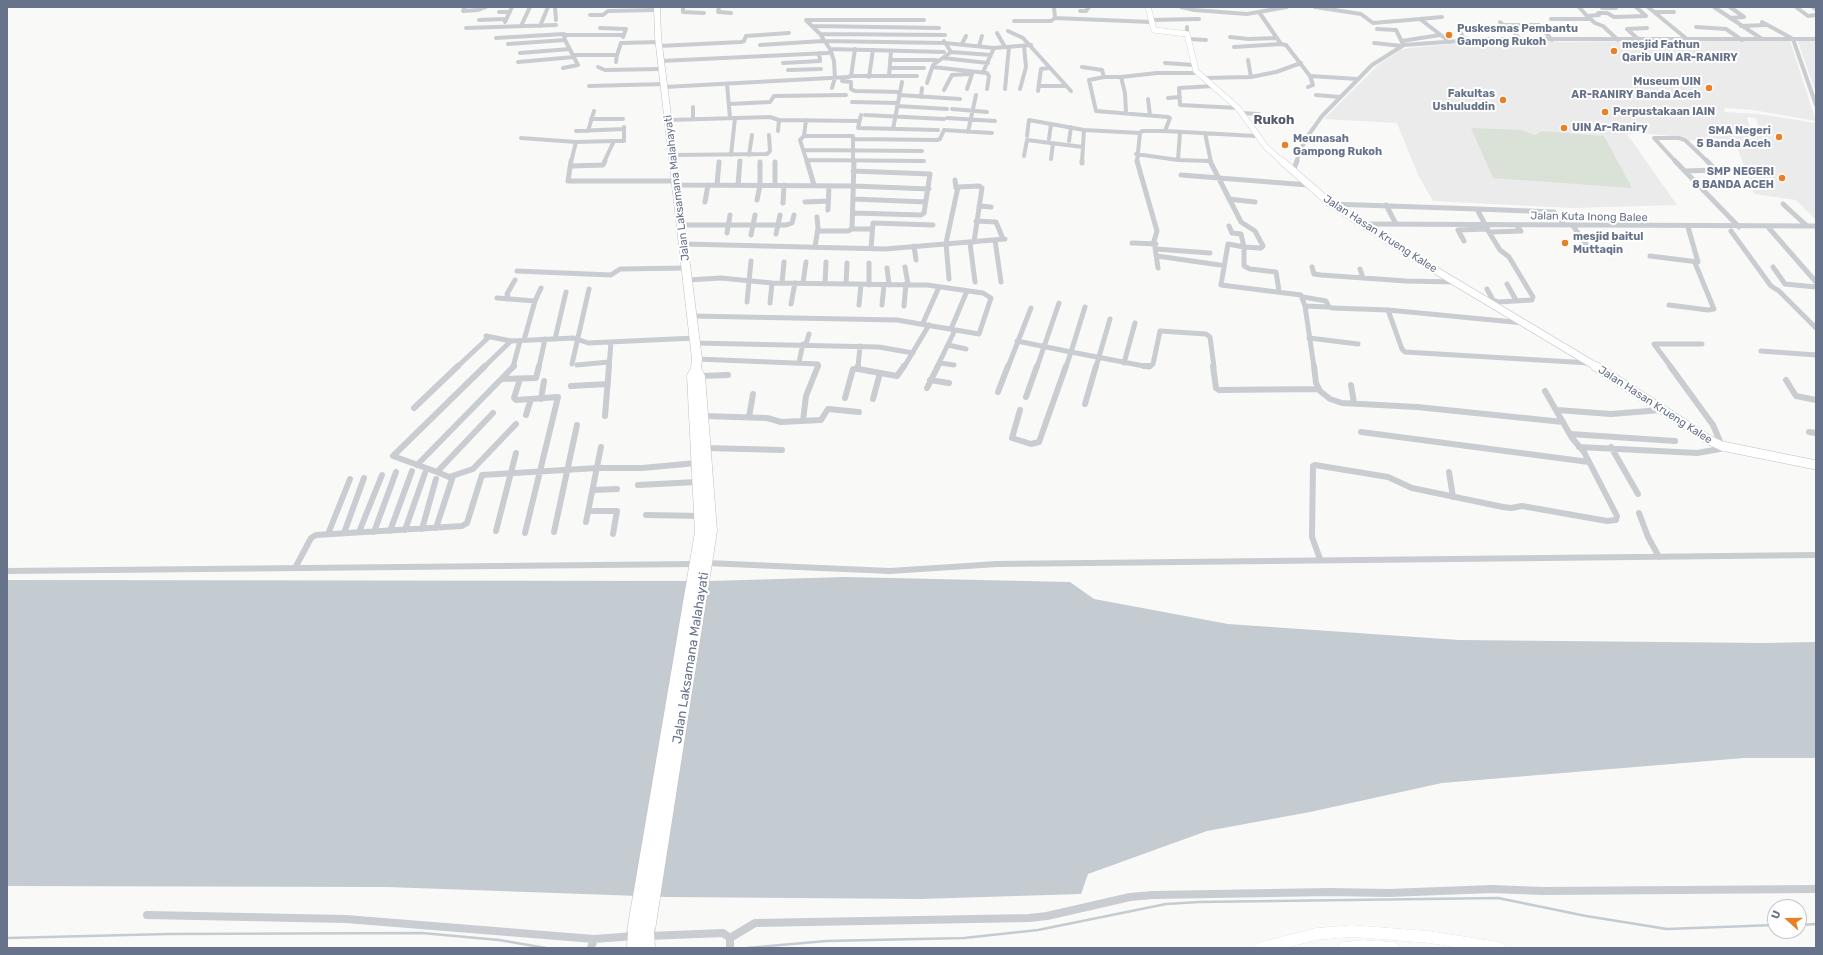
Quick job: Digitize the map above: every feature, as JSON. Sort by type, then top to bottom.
[{"type":"highway","name":"Jalan Laksamana Malahayati","points":[[657,9],[659,44],[704,416],[712,525],[705,540]]},
{"type":"highway","name":"Jalan Laksamana Malahayati","points":[[634,948],[641,931],[705,540],[697,482],[692,375],[698,368]]},
{"type":"highway","name":"Jalan Laksamana Malahayati","points":[[641,931],[648,948]]},
{"type":"street","points":[[465,7],[463,11],[478,10],[486,7]]},
{"type":"street","points":[[503,27],[512,7]]},
{"type":"street","points":[[521,26],[530,7]]},
{"type":"street","points":[[540,26],[548,7]]},
{"type":"street","points":[[555,7],[556,20]]},
{"type":"street","points":[[683,7],[683,12],[704,13]]},
{"type":"street","points":[[719,7],[718,12],[731,13]]},
{"type":"street","points":[[1054,7],[1056,18]]},
{"type":"street","points":[[1080,11],[1086,11],[1089,7]]},
{"type":"street","points":[[1148,7],[1150,21],[1152,27],[1156,31],[1188,33],[1206,40]]},
{"type":"street","points":[[1181,7],[1194,10],[1247,14],[1287,7]]},
{"type":"street","points":[[1315,7],[1335,8],[1361,14],[1373,23],[1442,17]]},
{"type":"street","points":[[1579,7],[1592,20],[1603,26],[1618,40]]},
{"type":"street","points":[[1602,7],[1607,13],[1614,17],[1646,16],[1636,7]]},
{"type":"street","points":[[1602,7],[1616,8]]},
{"type":"street","points":[[1648,7],[1688,40]]},
{"type":"street","points":[[1714,7],[1762,39]]},
{"type":"street","points":[[1730,7],[1744,17],[1730,18]]},
{"type":"street","points":[[1796,7],[1808,16],[1816,15]]},
{"type":"street","points":[[1812,7],[1816,9]]},
{"type":"street","points":[[590,15],[603,15],[608,11],[657,9]]},
{"type":"street","points":[[629,15],[633,10]]},
{"type":"street","points":[[499,12],[510,12]]},
{"type":"street","points":[[1259,12],[1281,44]]},
{"type":"street","points":[[1655,12],[1674,12]]},
{"type":"street","points":[[1166,13],[1168,20]]},
{"type":"street","points":[[1588,16],[1607,13]]},
{"type":"street","points":[[1014,21],[1051,20],[1056,18],[1150,21],[1199,19]]},
{"type":"street","points":[[479,20],[506,19]]},
{"type":"street","points":[[1420,19],[1450,42]]},
{"type":"street","points":[[1551,19],[1592,20]]},
{"type":"street","points":[[832,88],[835,80],[834,61],[820,34],[806,20],[924,20]]},
{"type":"street","points":[[1500,22],[1503,25],[1539,25],[1552,40]]},
{"type":"street","points":[[1762,22],[1793,39],[1816,105]]},
{"type":"street","points":[[466,28],[556,25]]},
{"type":"street","points":[[1507,25],[1520,39]]},
{"type":"street","points":[[1741,26],[1766,25]]},
{"type":"street","points":[[812,26],[939,28]]},
{"type":"street","points":[[1458,27],[1463,36],[1469,40]]},
{"type":"street","points":[[1696,27],[1726,29],[1742,40]]},
{"type":"street","points":[[600,28],[626,29],[616,62]]},
{"type":"street","points":[[1639,40],[1627,28],[1646,28]]},
{"type":"street","points":[[1377,29],[1396,30],[1403,46]]},
{"type":"street","points":[[1008,31],[1023,38],[1071,92]]},
{"type":"street","points":[[496,38],[561,33],[565,35],[624,34]]},
{"type":"street","points":[[621,43],[659,44],[741,42],[744,41],[746,36],[790,33]]},
{"type":"street","points":[[997,33],[1007,47],[1005,89]]},
{"type":"street","points":[[1165,131],[1170,118],[1096,111],[1089,79],[1157,73],[1197,73],[1188,33]]},
{"type":"street","points":[[820,34],[946,35]]},
{"type":"street","points":[[563,68],[578,65],[565,40],[565,35]]},
{"type":"street","points":[[940,35],[951,52]]},
{"type":"street","points":[[1402,41],[1440,35]]},
{"type":"street","points":[[979,46],[982,36]]},
{"type":"street","points":[[1230,37],[1249,39],[1277,38]]},
{"type":"street","points":[[962,44],[965,38]]},
{"type":"street","points":[[1374,43],[1403,46],[1469,40],[1520,39],[1742,40],[1816,38]]},
{"type":"street","points":[[508,44],[565,40]]},
{"type":"street","points":[[760,45],[823,41],[945,43],[994,48],[1030,45]]},
{"type":"street","points":[[533,52],[535,42]]},
{"type":"street","points":[[780,44],[780,55]]},
{"type":"street","points":[[1234,47],[1286,45],[1310,76],[1313,85],[1308,87]]},
{"type":"street","points":[[1020,89],[1026,67],[1024,46]]},
{"type":"street","points":[[1293,171],[1305,140],[1322,116],[1382,57],[1403,46]]},
{"type":"street","points":[[984,72],[994,48]]},
{"type":"street","points":[[520,53],[570,49]]},
{"type":"street","points":[[851,76],[855,49]]},
{"type":"street","points":[[598,67],[605,70],[855,49],[944,52]]},
{"type":"street","points":[[869,77],[873,50]]},
{"type":"street","points":[[889,76],[891,51]]},
{"type":"street","points":[[927,83],[933,64],[951,52],[991,56]]},
{"type":"street","points":[[788,70],[821,70],[819,53]]},
{"type":"street","points":[[518,62],[574,56],[617,55]]},
{"type":"street","points":[[943,58],[988,63]]},
{"type":"street","points":[[890,60],[936,60]]},
{"type":"street","points":[[1248,60],[1251,77]]},
{"type":"street","points":[[783,63],[820,61]]},
{"type":"street","points":[[1165,63],[1194,64]]},
{"type":"street","points":[[1203,78],[1251,77],[1276,72],[1301,63]]},
{"type":"street","points":[[933,67],[984,72],[989,76],[987,89]]},
{"type":"street","points":[[1082,67],[1085,69],[1102,70],[1104,77]]},
{"type":"street","points":[[890,68],[924,68]]},
{"type":"street","points":[[1038,91],[1041,69],[1049,68]]},
{"type":"street","points":[[944,90],[952,75],[984,72]]},
{"type":"street","name":"Jalan Hasan Krueng Kalee","points":[[1197,73],[1214,86],[1240,110],[1256,136],[1266,147],[1331,204],[1361,224],[1456,282],[1489,300],[1590,363],[1700,435],[1722,446],[1816,465]]},
{"type":"street","points":[[967,89],[972,74]]},
{"type":"street","points":[[835,80],[851,76],[918,76]]},
{"type":"street","points":[[1310,76],[1358,79]]},
{"type":"street","points":[[1121,77],[1125,92],[1126,113]]},
{"type":"street","points":[[589,86],[665,86],[835,80],[851,82],[853,90],[876,91],[921,97],[960,98]]},
{"type":"street","points":[[893,129],[902,82]]},
{"type":"street","points":[[727,84],[732,118],[730,155]]},
{"type":"street","points":[[876,91],[877,85]]},
{"type":"street","points":[[1039,86],[1066,86]]},
{"type":"street","points":[[1214,86],[1180,88],[1180,105],[1240,110],[1259,114]]},
{"type":"street","points":[[921,97],[922,88]]},
{"type":"street","points":[[729,104],[770,102],[774,96],[846,95]]},
{"type":"street","points":[[968,132],[976,95]]},
{"type":"street","points":[[1316,95],[1340,97]]},
{"type":"street","points":[[1168,98],[1180,97]]},
{"type":"street","points":[[1148,100],[1150,115]]},
{"type":"street","points":[[852,102],[987,112]]},
{"type":"street","points":[[693,107],[693,119]]},
{"type":"street","points":[[588,130],[590,119],[594,111]]},
{"type":"street","points":[[938,130],[858,128],[859,121],[863,115],[995,121]]},
{"type":"street","points":[[669,120],[770,117],[779,120],[859,121]]},
{"type":"street","points":[[590,119],[622,118]]},
{"type":"street","points":[[778,131],[779,120]]},
{"type":"street","points":[[806,120],[804,136],[800,138],[814,186]]},
{"type":"street","points":[[1027,136],[1029,120],[1084,130],[1140,133],[1142,131],[1165,131],[1256,136]]},
{"type":"street","points":[[1049,139],[1051,124]]},
{"type":"street","points":[[1069,141],[1072,127]]},
{"type":"street","points":[[521,138],[576,142],[624,141],[624,128],[576,131]]},
{"type":"street","points":[[804,136],[853,136],[854,139],[937,140],[940,139],[944,130],[992,133]]},
{"type":"street","points":[[1082,163],[1084,130]]},
{"type":"street","points":[[1178,160],[1180,132]]},
{"type":"street","points":[[1140,133],[1140,141],[1136,154],[1138,169],[1156,231],[1158,268]]},
{"type":"street","points":[[1205,133],[1210,161],[1217,177],[1241,222],[1255,231],[1263,246],[1261,248],[1228,244],[1221,286],[1297,293],[1303,298],[1327,302],[1329,307]]},
{"type":"street","points":[[749,154],[752,135]]},
{"type":"street","points":[[673,155],[767,154],[769,153],[770,135]]},
{"type":"street","points":[[1685,171],[1716,170],[1685,140],[1654,138],[1655,140],[1739,227]]},
{"type":"street","points":[[852,229],[854,139]]},
{"type":"street","points":[[1024,156],[1027,140],[1083,147]]},
{"type":"street","points":[[571,166],[603,165],[614,141]]},
{"type":"street","points":[[576,142],[567,179],[571,182],[852,186],[929,189]]},
{"type":"street","points":[[1051,159],[1053,143]]},
{"type":"street","points":[[804,150],[922,151]]},
{"type":"street","points":[[1136,154],[1178,160],[1210,161]]},
{"type":"street","points":[[807,160],[924,161]]},
{"type":"street","points":[[738,185],[740,161]]},
{"type":"street","points":[[716,185],[719,162]]},
{"type":"street","points":[[757,200],[760,185],[760,162]]},
{"type":"street","points":[[775,162],[775,185]]},
{"type":"street","points":[[853,171],[930,174],[929,189],[924,213],[921,215],[853,214]]},
{"type":"street","points":[[1181,175],[1308,185]]},
{"type":"street","points":[[949,279],[946,243],[956,188],[955,180]]},
{"type":"street","points":[[705,202],[708,185]]},
{"type":"street","points":[[783,203],[784,186]]},
{"type":"street","points":[[828,210],[829,186]]},
{"type":"street","points":[[956,188],[983,186],[972,242],[975,282]]},
{"type":"street","points":[[853,199],[926,202]]},
{"type":"street","points":[[1229,199],[1255,202]]},
{"type":"street","points":[[805,202],[828,202]]},
{"type":"street","points":[[1331,204],[1554,212],[1565,225]]},
{"type":"street","points":[[1783,204],[1807,226]]},
{"type":"street","points":[[1386,205],[1396,224]]},
{"type":"street","points":[[979,206],[991,208]]},
{"type":"street","points":[[1477,210],[1500,250],[1509,257],[1533,297],[1532,300],[1498,302],[1489,300],[1492,296],[1487,289]]},
{"type":"street","points":[[727,233],[730,215]]},
{"type":"street","points":[[776,234],[780,215]]},
{"type":"street","points":[[682,225],[778,225],[792,223],[794,215]]},
{"type":"street","points":[[751,235],[755,216]]},
{"type":"street","points":[[815,247],[818,231],[818,217]]},
{"type":"street","points":[[684,244],[871,248],[1004,239],[996,222],[976,221]]},
{"type":"street","points":[[871,248],[872,229],[874,223],[933,225]]},
{"type":"street","name":"Jalan Kuta Inong Balee","points":[[1361,224],[1396,224],[1487,229],[1516,225],[1565,225],[1739,227],[1816,230]]},
{"type":"street","points":[[1464,241],[1458,230],[1487,229],[1521,231],[1516,225]]},
{"type":"street","points":[[1229,226],[1232,232],[1241,234],[1244,246],[1244,266],[1250,269],[1276,272],[1279,291]]},
{"type":"street","points":[[1573,226],[1586,244]]},
{"type":"street","name":"Jalan Kuta Inong Balee","points":[[1816,226],[1731,231],[1771,286],[1779,291],[1816,328]]},
{"type":"street","points":[[1650,256],[1694,262],[1699,260],[1688,227]]},
{"type":"street","points":[[818,231],[872,229]]},
{"type":"street","points":[[1770,229],[1816,282]]},
{"type":"street","points":[[995,240],[1001,282]]},
{"type":"street","points":[[1132,243],[1210,253]]},
{"type":"street","points":[[914,246],[916,260]]},
{"type":"street","points":[[1157,256],[1220,265]]},
{"type":"street","points":[[747,302],[750,282],[750,261]]},
{"type":"street","points":[[782,283],[784,262]]},
{"type":"street","points":[[803,283],[806,262]]},
{"type":"street","points":[[825,284],[826,262]]},
{"type":"street","points":[[1670,305],[1714,310],[1694,262]]},
{"type":"street","points":[[846,284],[847,263]]},
{"type":"street","points":[[869,263],[869,285]]},
{"type":"street","points":[[904,306],[907,284],[905,267]]},
{"type":"street","points":[[1312,267],[1313,272],[1316,275],[1456,282]]},
{"type":"street","points":[[1773,267],[1785,284],[1816,287]]},
{"type":"street","points":[[517,272],[611,275],[620,269],[687,268]]},
{"type":"street","points":[[882,305],[886,285],[887,268]]},
{"type":"street","points":[[1360,269],[1363,278]]},
{"type":"street","points":[[688,280],[721,278],[772,283],[869,285],[907,284],[987,294],[991,298],[979,334],[923,323],[897,320],[859,318],[692,316]]},
{"type":"street","points":[[509,299],[507,294],[515,280]]},
{"type":"street","points":[[770,303],[772,283]]},
{"type":"street","points":[[791,304],[795,283]]},
{"type":"street","points":[[860,305],[861,284]]},
{"type":"street","points":[[1507,284],[1516,300]]},
{"type":"street","points":[[923,323],[938,287]]},
{"type":"street","points":[[417,465],[513,368],[534,300],[541,288]]},
{"type":"street","points":[[589,289],[574,365],[610,362]]},
{"type":"street","points":[[927,388],[948,346],[967,291]]},
{"type":"street","points":[[555,339],[566,292]]},
{"type":"street","points":[[496,298],[534,300]]},
{"type":"street","points":[[1303,298],[1318,389],[1322,394],[1332,400],[1354,403],[1456,410],[1563,422]]},
{"type":"street","points":[[1026,397],[1058,303]]},
{"type":"street","points":[[1020,410],[1012,438],[1031,444],[1039,442],[1071,352],[1085,306]]},
{"type":"street","points":[[1305,306],[1388,310],[1525,323]]},
{"type":"street","points":[[998,392],[1031,308]]},
{"type":"street","points":[[1388,310],[1402,349],[1405,352],[1590,363]]},
{"type":"street","points":[[1085,404],[1110,319]]},
{"type":"street","points":[[1124,363],[1135,323]]},
{"type":"street","points":[[845,398],[853,369],[897,376],[913,353],[929,325]]},
{"type":"street","points":[[1017,341],[1146,367],[1152,365],[1158,334],[1160,332],[1206,334],[1210,337],[1216,388],[1218,390],[1318,389]]},
{"type":"street","points":[[799,362],[808,334]]},
{"type":"street","points":[[414,408],[487,336],[511,341],[579,339],[582,342],[588,343],[695,340],[860,346],[879,347],[913,353]]},
{"type":"street","points":[[1310,338],[1358,344]]},
{"type":"street","points":[[502,379],[536,378],[545,340]]},
{"type":"street","points":[[511,341],[393,456],[417,465],[436,476],[453,476],[473,468],[516,424]]},
{"type":"street","points":[[605,416],[611,342]]},
{"type":"street","points":[[1579,446],[1697,453],[1715,451],[1722,446],[1713,425],[1654,344],[1702,344]]},
{"type":"street","points":[[858,369],[860,346]]},
{"type":"street","points":[[948,346],[966,349]]},
{"type":"street","points":[[1761,351],[1815,355]]},
{"type":"street","points":[[698,368],[799,362],[818,364],[806,396],[803,421]]},
{"type":"street","points":[[940,363],[954,365]]},
{"type":"street","points":[[698,368],[728,375]]},
{"type":"street","points":[[873,399],[880,373]]},
{"type":"street","points":[[520,379],[514,398],[531,399],[558,397],[525,533]]},
{"type":"street","points":[[930,380],[949,383]]},
{"type":"street","points":[[1786,380],[1796,396],[1816,400]]},
{"type":"street","points":[[541,398],[544,381]]},
{"type":"street","points":[[571,386],[608,384]]},
{"type":"street","points":[[1352,386],[1354,403]]},
{"type":"street","points":[[1320,559],[1313,542],[1314,465],[1388,477],[1412,488],[1511,508],[1522,506],[1607,521],[1616,520],[1617,516],[1589,462],[1570,434],[1545,391]]},
{"type":"street","points":[[749,417],[753,394]]},
{"type":"street","points":[[526,415],[531,399]]},
{"type":"street","points":[[704,416],[767,418],[781,422],[821,420],[828,409],[859,412]]},
{"type":"street","points":[[1556,410],[1611,414],[1662,410]]},
{"type":"street","points":[[422,528],[436,476],[493,413]]},
{"type":"street","points":[[554,532],[577,426]]},
{"type":"street","points":[[1361,432],[1589,462]]},
{"type":"street","points":[[1809,432],[1816,433]]},
{"type":"street","points":[[1570,434],[1675,441]]},
{"type":"street","points":[[586,522],[601,447]]},
{"type":"street","points":[[706,448],[782,450]]},
{"type":"street","points":[[1611,448],[1638,494]]},
{"type":"street","points":[[496,531],[516,453]]},
{"type":"street","points":[[295,568],[311,538],[316,535],[462,526],[467,523],[482,475],[597,468],[642,468],[696,463]]},
{"type":"street","points":[[390,530],[412,471]]},
{"type":"street","points":[[374,532],[396,472]]},
{"type":"street","points":[[1449,472],[1453,497]]},
{"type":"street","points":[[405,530],[425,473]]},
{"type":"street","points":[[359,532],[382,475]]},
{"type":"street","points":[[436,528],[453,476]]},
{"type":"street","points":[[344,533],[364,478]]},
{"type":"street","points":[[328,534],[350,479]]},
{"type":"street","points":[[638,485],[697,482]]},
{"type":"street","points":[[593,490],[617,489]]},
{"type":"street","points":[[589,511],[617,511],[613,534]]},
{"type":"street","points":[[1639,513],[1648,537],[1659,557]]},
{"type":"street","points":[[646,515],[701,516]]},
{"type":"street","points":[[7,571],[702,563],[890,571],[997,564],[1320,559],[1816,555]]},
{"type":"street","points":[[147,915],[346,919],[594,939],[723,933],[730,943],[755,924],[806,921],[1029,918],[1047,916],[1130,897],[1153,895],[1329,892],[1389,893],[1492,889],[1543,891],[1816,889]]},
{"type":"street","points":[[1261,948],[1316,934],[1352,932],[1394,933],[1499,948]]},
{"type":"street","points":[[591,948],[594,939]]},
{"type":"street","points":[[1344,948],[1393,948]]},
{"type":"shaded area","points":[[1797,39],[1816,39],[1816,93]]},
{"type":"shaded area","name":"UIN Ar-Raniry","points":[[1790,41],[1816,121],[1753,110],[1724,108],[1725,112],[1759,114],[1815,123],[1816,220],[1796,200],[1754,194],[1738,149],[1735,149],[1734,143],[1688,140],[1686,137],[1637,133],[1627,134],[1677,205],[1573,208],[1433,201],[1418,175],[1397,123],[1324,119],[1378,65],[1401,50],[1474,42]],"holes":[[[1747,117],[1756,118],[1761,136],[1752,135]]]},
{"type":"shaded area","points":[[1471,128],[1521,130],[1535,135],[1542,131],[1604,136],[1632,188],[1493,178]]},
{"type":"shaded area","points":[[845,577],[1070,582],[1094,599],[1228,624],[1459,640],[1763,643],[1816,642],[1816,758],[1744,758],[1442,783],[1310,812],[1207,831],[1088,874],[1081,894],[920,899],[667,897],[387,887],[7,886],[7,580],[710,581]]},
{"type":"waterway","points":[[747,948],[826,941],[964,938],[1038,930],[1166,904],[1199,902],[1498,898],[1586,916],[1667,929],[1767,925]]},
{"type":"waterway","points":[[1807,925],[1816,924]]},
{"type":"waterway","points":[[7,938],[168,934],[422,933],[499,940],[546,948]]},
{"type":"place","name":"Puskesmas Pembantu Gampong Rukoh","points":[[1449,35]]},
{"type":"place","name":"mesjid Fathun Qarib UIN AR-RANIRY","points":[[1614,51]]},
{"type":"place","name":"Museum UIN AR-RANIRY Banda Aceh","points":[[1709,88]]},
{"type":"place","name":"Fakultas Ushuluddin","points":[[1503,100]]},
{"type":"place","name":"Perpustakaan IAIN","points":[[1605,112]]},
{"type":"place","name":"UIN Ar-Raniry","points":[[1564,128]]},
{"type":"place","name":"SMA Negeri 5 Banda Aceh","points":[[1779,137]]},
{"type":"place","name":"Meunasah Gampong Rukoh","points":[[1285,145]]},
{"type":"place","name":"SMP NEGERI 8 BANDA ACEH","points":[[1782,178]]},
{"type":"place","name":"mesjid baitul Muttaqin","points":[[1565,243]]},
{"type":"district","name":"Rukoh","points":[[1274,120]]}]
